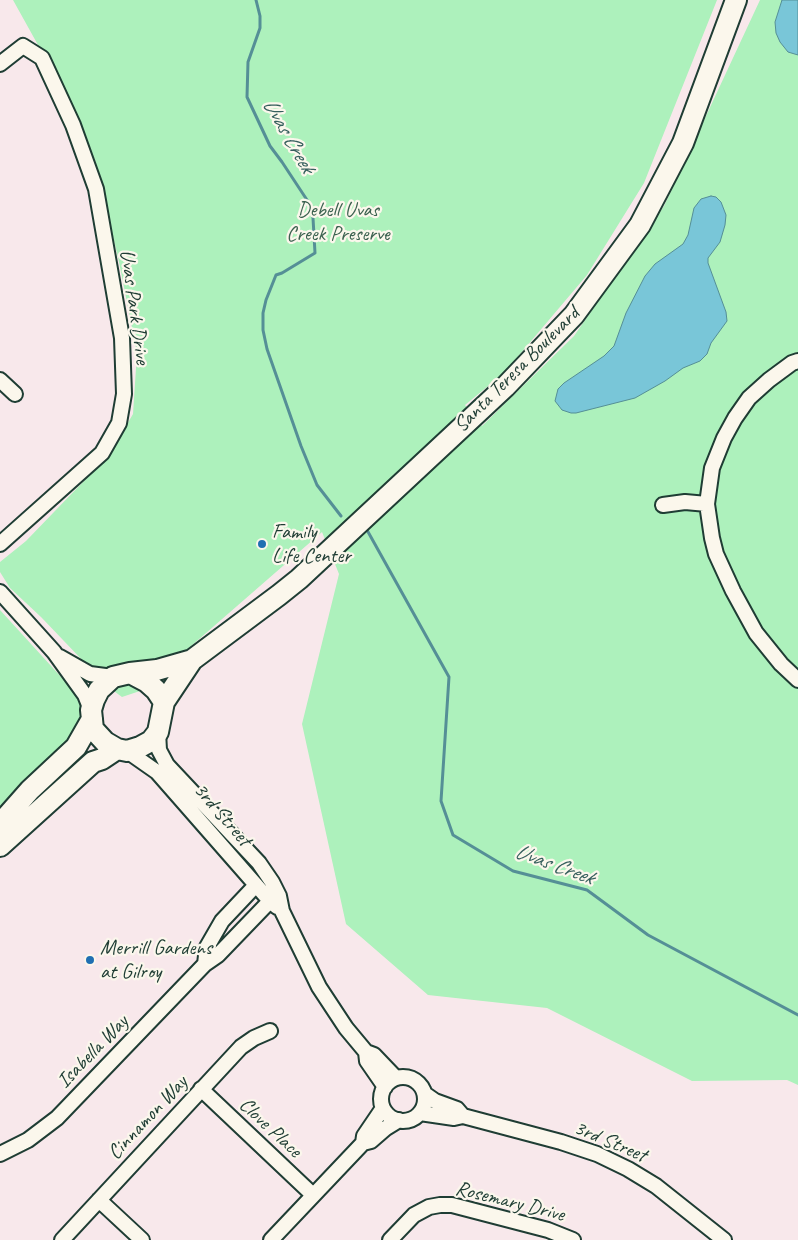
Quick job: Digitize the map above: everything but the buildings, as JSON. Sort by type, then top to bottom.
[{"type":"main road","name":"Santa Teresa Boulevard","points":[[164,702],[192,660],[299,579],[505,387],[574,316],[640,225],[683,143],[736,0]]},
{"type":"main road","name":"Santa Teresa Boulevard","points":[[121,675],[157,670],[192,660]]},
{"type":"main road","points":[[0,824],[30,790],[76,747],[92,715],[99,690],[121,675],[147,682],[156,690],[164,702],[158,732],[146,744],[122,750],[93,762],[0,846]]},
{"type":"main road","points":[[92,715],[93,728],[105,742],[122,750]]},
{"type":"street","name":"Uvas Park Drive","points":[[0,64],[23,46],[42,58],[73,125],[96,189],[122,338],[124,394],[119,423],[102,453],[0,544]]},
{"type":"street","points":[[798,361],[792,363],[769,380],[749,398],[735,418],[724,438],[712,468],[707,504],[716,554],[733,592],[756,633],[798,680]]},
{"type":"street","points":[[0,380],[15,394]]},
{"type":"street","points":[[663,506],[685,502],[707,504]]},
{"type":"street","points":[[0,592],[54,652],[86,695],[92,715]]},
{"type":"street","points":[[54,652],[90,674],[121,675]]},
{"type":"street","name":"3rd Street","points":[[158,732],[159,750],[167,765],[259,863],[272,882],[279,896],[282,911],[319,987],[331,1007],[366,1052],[374,1055],[390,1083]]},
{"type":"street","name":"3rd Street","points":[[122,750],[157,772],[270,901],[282,911]]},
{"type":"street","points":[[205,964],[207,947],[222,920],[256,885]]},
{"type":"street","name":"Isabella Way","points":[[0,1154],[28,1140],[57,1118],[205,964],[218,955],[270,901]]},
{"type":"street","name":"Cinnamon Way","points":[[62,1240],[241,1047],[254,1038],[270,1031]]},
{"type":"street","points":[[410,1078],[421,1086],[425,1094],[424,1106],[415,1118],[399,1120],[387,1114],[383,1108],[382,1094],[390,1083],[410,1078]]},
{"type":"street","name":"Clove Place","points":[[201,1089],[313,1195]]},
{"type":"street","name":"3rd Street","points":[[425,1094],[435,1101],[457,1109],[463,1116]]},
{"type":"street","points":[[364,1143],[364,1136],[383,1108]]},
{"type":"street","name":"3rd Street","points":[[420,1113],[454,1118],[463,1116],[580,1148],[620,1165],[662,1190],[724,1240]]},
{"type":"street","points":[[271,1240],[364,1143],[371,1141],[399,1120]]},
{"type":"street","points":[[99,1200],[142,1240]]},
{"type":"street","name":"Rosemary Drive","points":[[390,1240],[414,1214],[429,1207],[440,1205],[462,1208],[548,1230],[568,1239]]},
{"type":"green space","name":"Debell Uvas Creek Preserve","points":[[13,0],[717,0],[644,183],[587,275],[504,373],[465,405],[482,426],[574,336],[664,206],[760,0],[798,0],[798,1085],[787,1080],[692,1081],[547,1008],[428,995],[346,924],[302,724],[339,574],[322,532],[167,667],[146,689],[122,697],[107,686],[41,617],[10,588],[0,572],[0,562],[26,541],[109,455],[133,414],[137,353],[119,262],[95,160],[38,45]]},
{"type":"green space","points":[[0,610],[94,713],[0,820]]},
{"type":"water","points":[[782,0],[798,0],[798,55],[788,52],[776,33],[775,22]]},
{"type":"water","points":[[711,196],[716,197],[721,202],[726,215],[720,242],[708,258],[708,263],[726,312],[727,321],[711,343],[707,354],[700,361],[683,368],[635,398],[576,413],[562,410],[555,401],[558,389],[604,356],[614,346],[626,313],[645,276],[655,264],[683,244],[688,235],[694,208],[701,199]]},
{"type":"waterway","name":"Uvas Creek","points":[[256,0],[260,16],[260,28],[248,62],[247,97],[270,146],[309,203],[313,218],[315,253],[276,275],[266,300],[263,313],[263,330],[267,349],[301,446],[317,485],[341,516]]},
{"type":"waterway","name":"Uvas Creek","points":[[367,530],[449,677],[441,801],[453,835],[513,871],[587,890],[648,935],[798,1015]]},
{"type":"place","name":"Family Life Center","points":[[262,544]]},
{"type":"place","name":"Merrill Gardens at Gilroy","points":[[90,960]]}]
